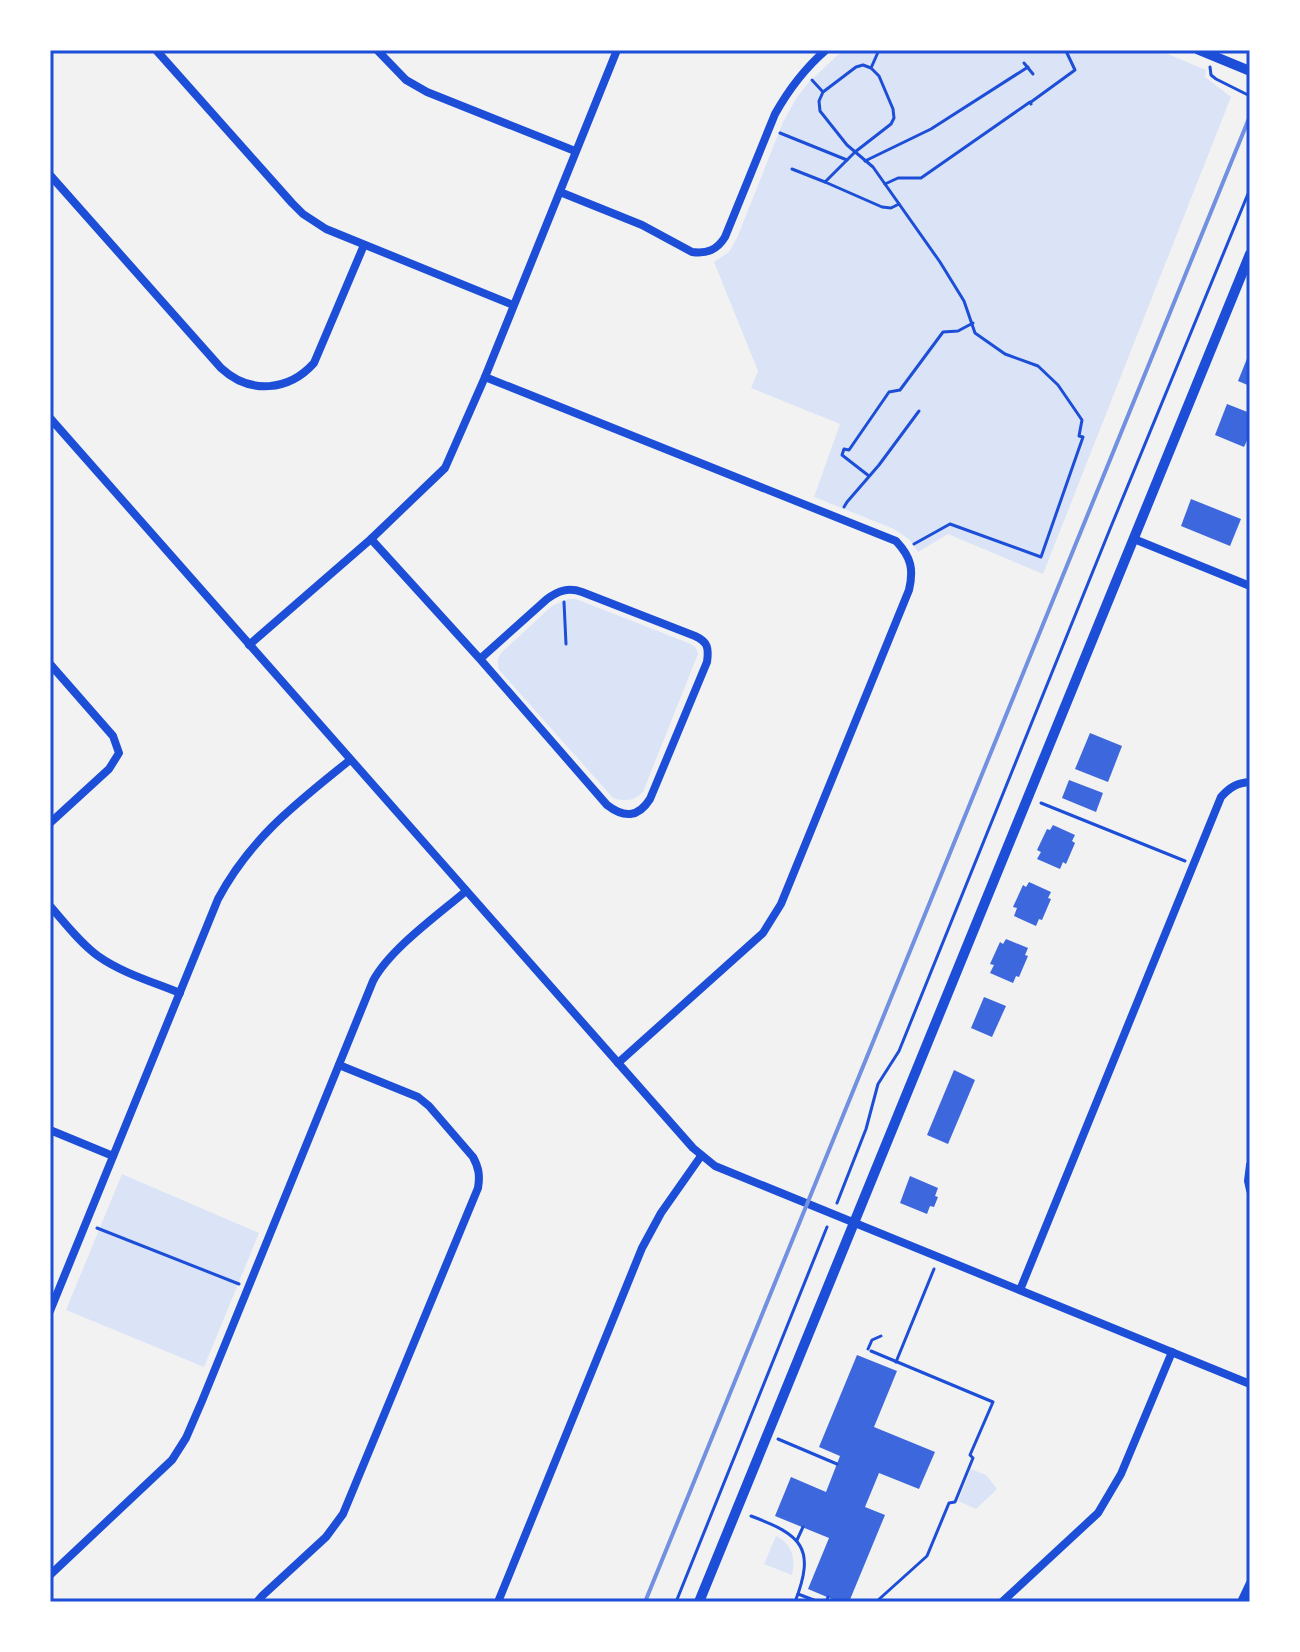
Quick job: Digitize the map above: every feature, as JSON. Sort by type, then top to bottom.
[{"type":"street","points":[[156,50],[303,214],[326,229],[513,305]]},
{"type":"street","points":[[377,50],[406,80],[427,92],[575,151]]},
{"type":"street","points":[[249,645],[371,539],[445,468],[617,50]]},
{"type":"street","points":[[560,192],[642,225],[692,252],[715,249],[725,237],[783,98],[804,70],[826,50]]},
{"type":"street","points":[[1199,50],[1250,71]]},
{"type":"street","points":[[50,175],[221,368],[235,379],[252,385],[282,385],[300,376],[314,363],[364,245]]},
{"type":"street","points":[[700,1602],[1250,254]]},
{"type":"street","points":[[485,377],[896,541],[908,548],[911,562],[913,575],[909,590],[772,921],[763,933],[618,1063]]},
{"type":"street","points":[[50,418],[701,1156],[715,1166],[1250,1384]]},
{"type":"street","points":[[371,539],[607,805],[624,814],[641,811],[650,799],[709,653],[704,640],[568,589],[554,593],[480,659]]},
{"type":"street","points":[[1134,539],[1250,586]]},
{"type":"street","points":[[50,664],[108,729],[119,753],[109,769],[50,823]]},
{"type":"street","points":[[50,1311],[230,875],[269,828],[350,760]]},
{"type":"street","points":[[1020,1290],[1221,797],[1239,783],[1250,782]]},
{"type":"street","points":[[50,1575],[160,1473],[180,1448],[197,1414],[373,981],[395,952],[466,891]]},
{"type":"street","points":[[50,906],[97,956],[180,993]]},
{"type":"street","points":[[257,1602],[326,1537],[348,1504],[474,1199],[480,1176],[473,1157],[424,1101],[339,1065]]},
{"type":"street","points":[[50,1130],[113,1156]]},
{"type":"street","points":[[498,1602],[642,1248],[661,1213],[701,1156]]},
{"type":"street","points":[[1250,1165],[1250,1190]]},
{"type":"street","points":[[1002,1602],[1098,1513],[1121,1474],[1172,1352]]},
{"type":"street","points":[[1241,1602],[1250,1583]]},
{"type":"path","points":[[871,68],[879,50]]},
{"type":"path","points":[[885,184],[898,178],[921,178],[1075,70],[1066,51]]},
{"type":"path","points":[[825,182],[855,152],[891,124],[894,118],[879,76],[863,65],[823,92],[819,101],[820,111],[847,145],[855,152],[865,161],[873,167],[940,262],[964,301],[975,333],[1005,354],[1038,366],[1058,385],[1082,420],[1079,436],[1083,437],[1041,557],[950,524],[908,548]]},
{"type":"path","points":[[865,161],[931,129],[1026,65],[1033,74]]},
{"type":"path","points":[[1211,70],[1211,75],[1216,79],[1250,96]]},
{"type":"path","points":[[811,78],[823,92]]},
{"type":"path","points":[[778,132],[847,160]]},
{"type":"path","points":[[792,169],[882,207],[891,208],[899,204]]},
{"type":"path","points":[[837,1203],[866,1129],[878,1084],[899,1051],[1250,189]]},
{"type":"path","points":[[869,476],[842,455],[844,449],[849,450],[889,392],[900,390],[943,332],[958,331],[973,323]]},
{"type":"path","points":[[843,511],[919,411]]},
{"type":"path","points":[[564,602],[566,644]]},
{"type":"path","points":[[1041,803],[1185,861]]},
{"type":"path","points":[[676,1602],[827,1227]]},
{"type":"path","points":[[97,1228],[240,1284]]},
{"type":"path","points":[[896,1362],[934,1269]]},
{"type":"path","points":[[876,1602],[927,1556],[949,1503],[955,1502],[973,1458],[970,1455],[993,1402],[870,1350],[872,1340],[881,1336]]},
{"type":"path","points":[[876,1363],[879,1355]]},
{"type":"path","points":[[767,1435],[837,1464]]},
{"type":"path","points":[[751,1516],[787,1531],[797,1540],[805,1565],[795,1602]]},
{"type":"path","points":[[797,1540],[803,1527]]},
{"type":"path","points":[[798,1594],[819,1602]]},
{"type":"shaded area","points":[[843,50],[1158,50],[1206,70],[1205,77],[1231,97],[1043,574],[948,534],[918,552],[910,540],[894,529],[814,497],[840,424],[751,388],[758,371],[714,262],[729,252],[737,238],[783,122],[797,97]]},
{"type":"shaded area","points":[[576,599],[691,644],[698,654],[643,792],[633,799],[613,798],[499,670],[498,660],[503,651],[552,606]]},
{"type":"shaded area","points":[[122,1174],[259,1233],[204,1367],[66,1310]]},
{"type":"shaded area","points":[[971,1469],[986,1475],[997,1489],[976,1509],[958,1501]]},
{"type":"shaded area","points":[[776,1536],[792,1552],[792,1575],[764,1564]]},
{"type":"building","points":[[1250,351],[1250,386],[1238,381]]},
{"type":"building","points":[[1227,404],[1250,413],[1250,434],[1244,447],[1215,435]]},
{"type":"building","points":[[1191,499],[1241,519],[1230,546],[1181,526]]},
{"type":"building","points":[[1090,733],[1122,746],[1108,782],[1075,769]]},
{"type":"building","points":[[1069,780],[1103,793],[1096,812],[1062,798]]},
{"type":"building","points":[[1053,825],[1075,835],[1066,864],[1063,862],[1060,869],[1037,859],[1041,852],[1037,850],[1047,829],[1050,830]]},
{"type":"building","points":[[1029,882],[1051,892],[1042,920],[1039,919],[1036,926],[1014,916],[1017,908],[1013,907],[1023,885],[1026,887]]},
{"type":"building","points":[[1006,939],[1028,948],[1019,977],[1016,976],[1013,983],[990,973],[994,965],[990,964],[1000,942],[1003,944]]},
{"type":"building","points":[[984,997],[1006,1006],[992,1037],[971,1028]]},
{"type":"building","points":[[954,1070],[975,1080],[948,1144],[927,1135]]},
{"type":"building","points":[[910,1176],[938,1188],[934,1207],[930,1206],[927,1214],[900,1203]]},
{"type":"building","points":[[857,1355],[897,1371],[874,1427],[935,1452],[919,1489],[879,1473],[865,1507],[885,1515],[849,1602],[839,1602],[808,1589],[829,1538],[775,1516],[791,1477],[826,1492],[840,1456],[819,1447]]},
{"type":"railway","points":[[645,1602],[1250,116]]}]
